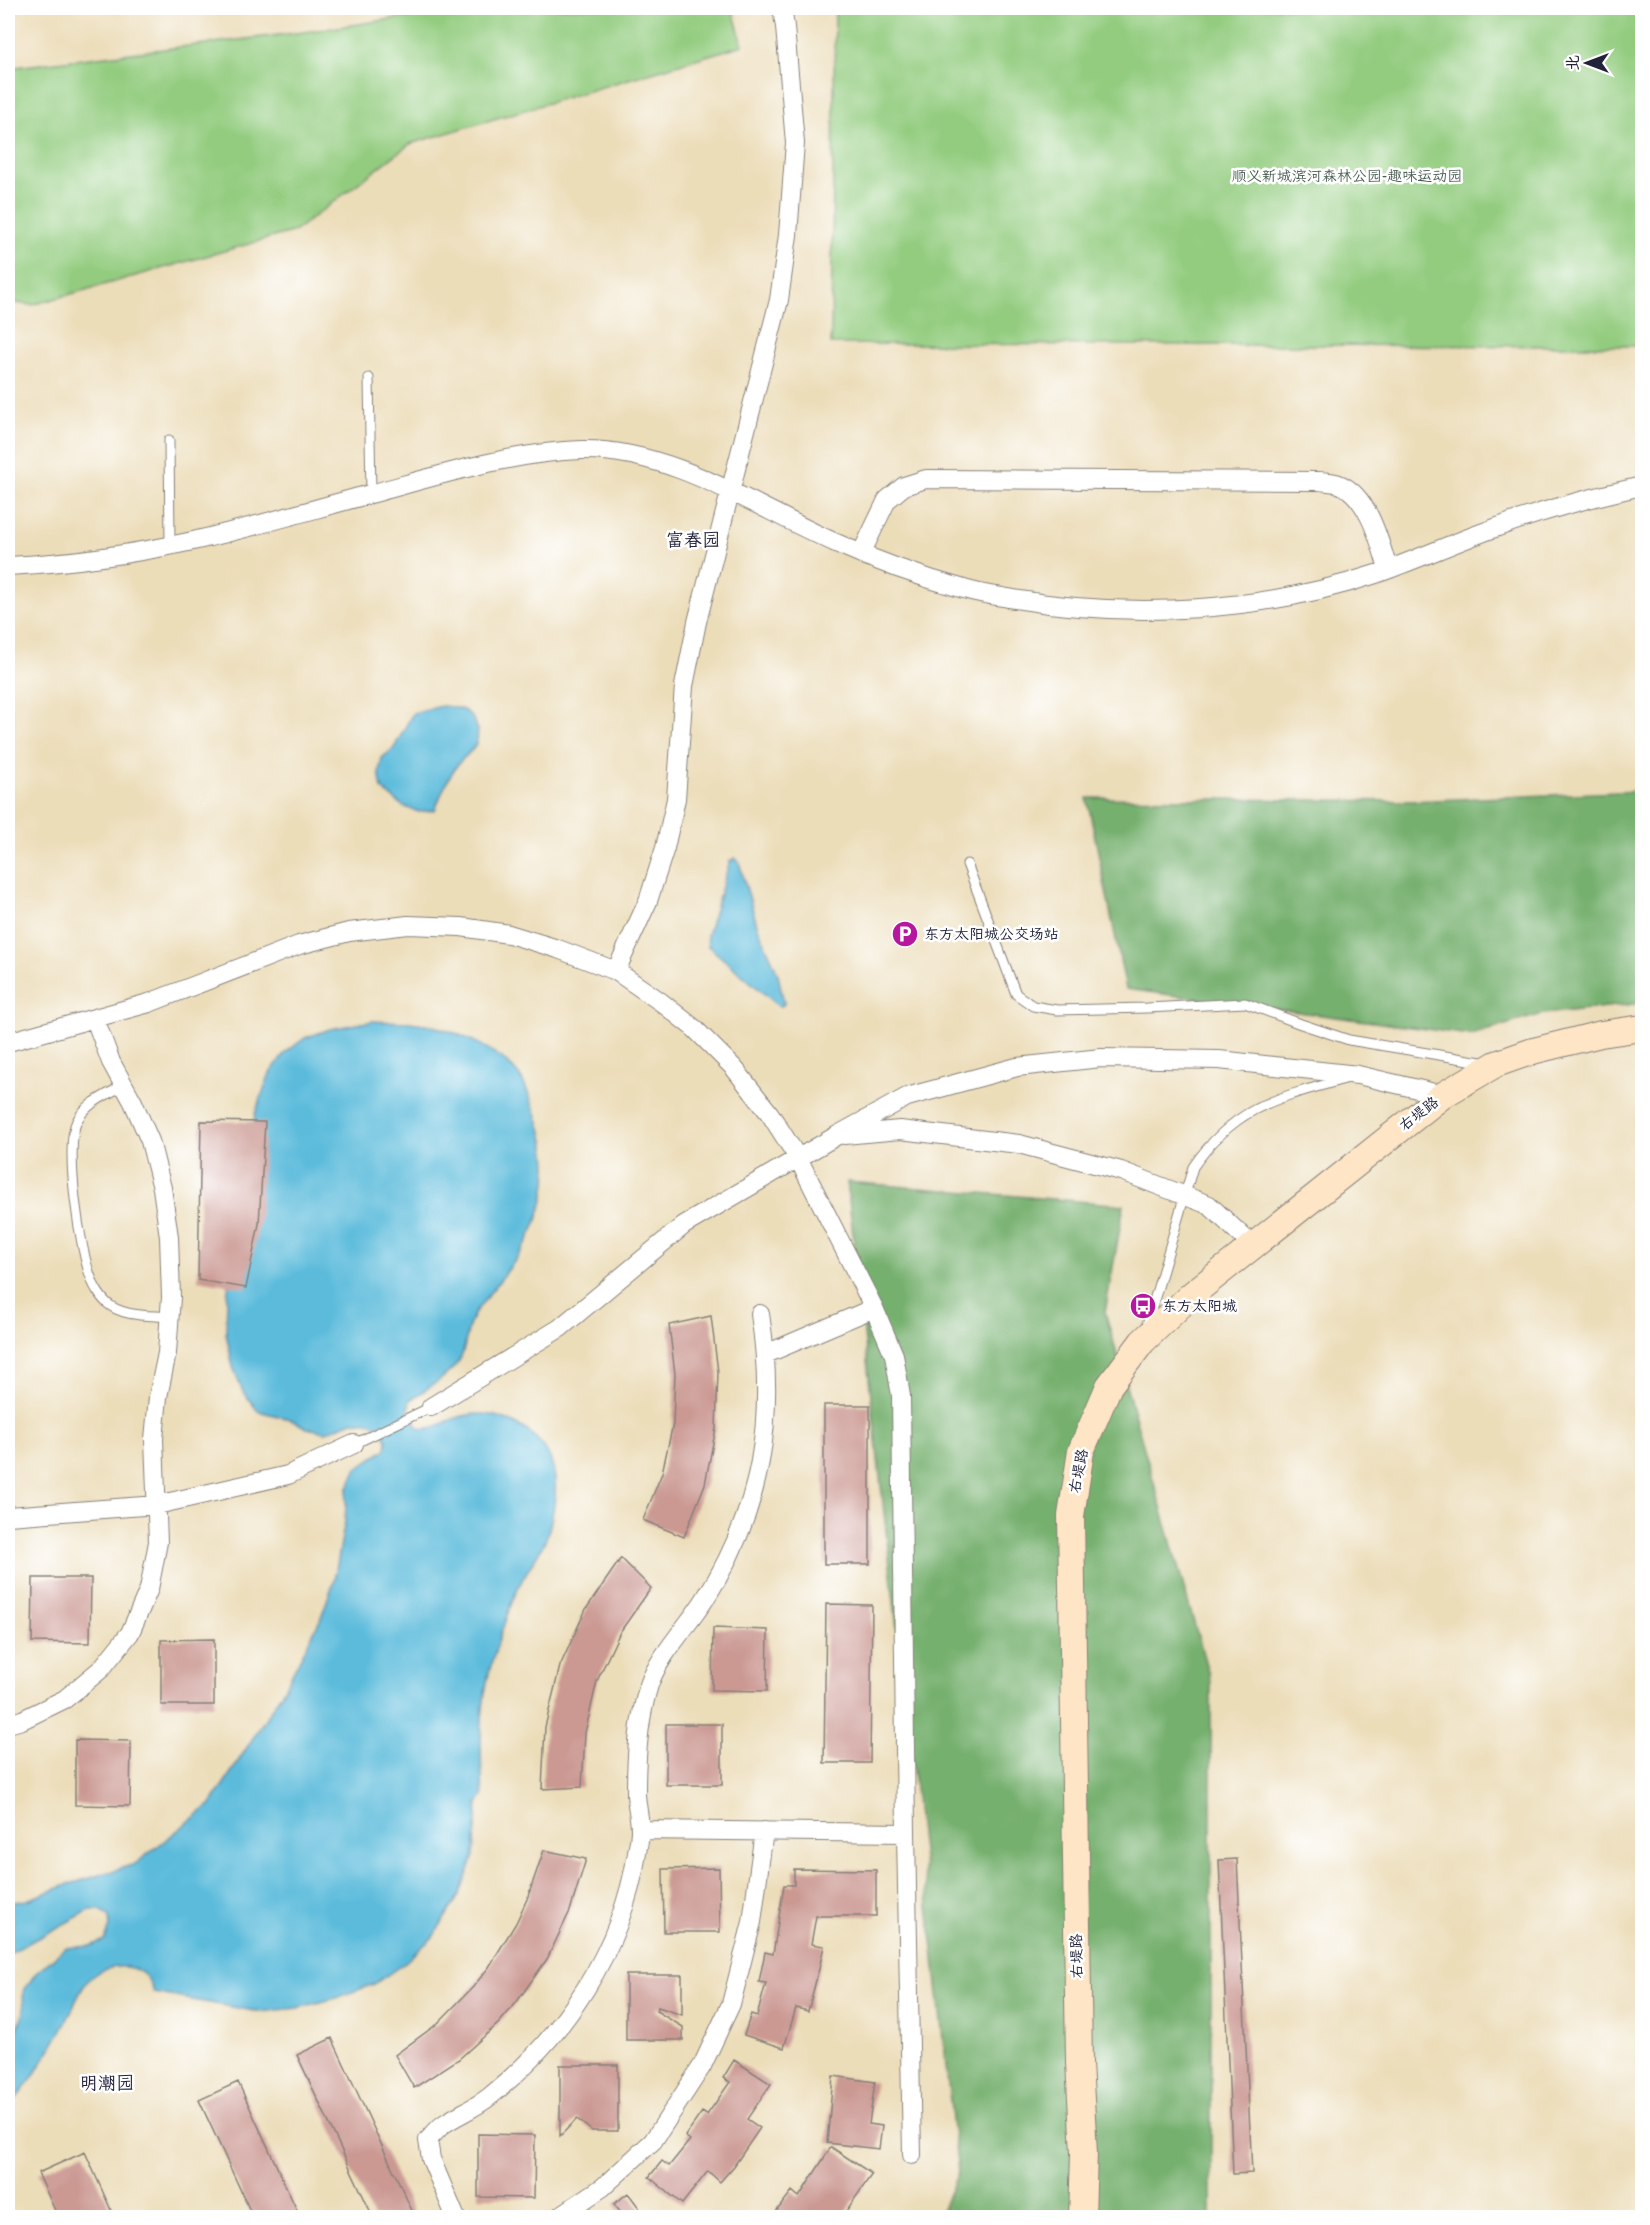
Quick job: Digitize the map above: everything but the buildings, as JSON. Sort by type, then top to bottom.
[{"type":"main road","name":"右堤路","points":[[1082,2217],[1084,2153],[1078,2063],[1071,1516],[1081,1451],[1109,1386],[1142,1342],[1190,1296],[1443,1095],[1496,1064],[1533,1051],[1601,1034],[1642,1028]]},
{"type":"street","points":[[615,971],[648,901],[665,848],[676,799],[684,686],[730,491],[779,300],[788,235],[795,143],[782,8]]},
{"type":"street","points":[[8,566],[105,556],[170,545],[478,465],[583,450],[631,454],[679,469],[906,573],[970,591],[1037,603],[1096,608],[1174,609],[1236,604],[1309,592],[1388,569],[1496,527],[1569,503],[1642,486]]},
{"type":"street","points":[[861,554],[887,500],[904,486],[926,479],[1320,481],[1339,484],[1357,497],[1375,528],[1388,569]]},
{"type":"street","points":[[8,1042],[149,1003],[299,945],[349,932],[408,925],[461,927],[509,934],[558,949],[615,971],[661,1002],[695,1029],[734,1068],[770,1114],[798,1158],[874,1308],[894,1355],[902,1396],[912,2155]]},
{"type":"street","points":[[8,1724],[22,1720],[65,1699],[101,1669],[130,1633],[149,1589],[158,1542],[154,1438],[158,1397],[167,1353],[169,1237],[162,1188],[150,1141],[111,1062],[95,1018]]},
{"type":"street","points":[[431,1407],[560,1328],[684,1226],[907,1097],[1017,1067],[1101,1058],[1207,1059],[1358,1075],[1443,1095]]},
{"type":"street","points":[[836,1136],[900,1130],[1019,1144],[1121,1171],[1209,1205],[1254,1247]]},
{"type":"street","points":[[766,1354],[874,1308]]},
{"type":"street","points":[[456,2217],[431,2159],[428,2140],[442,2125],[487,2099],[527,2064],[571,2012],[603,1959],[626,1900],[640,1830],[636,1794],[639,1729],[650,1683],[672,1644],[705,1598],[736,1542],[751,1504],[764,1444],[767,1410],[766,1354],[760,1314]]},
{"type":"street","points":[[8,1516],[157,1505],[288,1475],[354,1444]]},
{"type":"street","points":[[640,1830],[906,1833]]},
{"type":"street","points":[[557,2217],[603,2187],[652,2141],[702,2067],[731,2004],[752,1922],[764,1831]]},
{"type":"lane","points":[[369,378],[371,494]]},
{"type":"lane","points":[[169,440],[170,545]]},
{"type":"lane","points":[[967,864],[1016,994],[1033,1006],[1057,1010],[1080,1010],[1245,1003],[1349,1040],[1496,1064]]},
{"type":"lane","points":[[1142,1342],[1193,1167],[1208,1145],[1237,1119],[1274,1099],[1358,1075]]},
{"type":"lane","points":[[124,1085],[85,1108],[76,1123],[72,1156],[76,1217],[92,1280],[107,1304],[128,1313],[169,1317]]},
{"type":"lane","points":[[354,1444],[431,1407]]},
{"type":"green space","points":[[465,8],[732,8],[743,45],[410,144],[295,231],[32,305],[8,302],[8,68],[312,31]]},
{"type":"green space","name":"顺义新城滨河森林公园-趣味运动园","points":[[835,8],[1642,8],[1642,346],[831,344]]},
{"type":"green space","points":[[1642,791],[1642,1003],[1543,1014],[1471,1035],[1126,989],[1087,798],[1411,801]]},
{"type":"green space","points":[[847,1182],[1124,1205],[1105,1312],[1211,1682],[1211,2217],[939,2217],[958,2173]]},
{"type":"water","points":[[442,706],[454,707],[469,714],[475,723],[477,741],[451,774],[435,810],[419,812],[403,806],[382,789],[379,772],[382,758],[394,748],[413,713]]},
{"type":"water","points":[[735,858],[739,862],[757,925],[778,974],[784,1004],[780,1007],[708,946],[707,935],[730,861]]},
{"type":"water","points":[[373,1021],[424,1024],[469,1039],[498,1055],[519,1075],[524,1085],[542,1130],[547,1156],[546,1183],[541,1209],[524,1248],[472,1318],[460,1360],[441,1379],[410,1400],[408,1412],[418,1428],[423,1429],[475,1414],[493,1415],[505,1419],[519,1426],[540,1442],[552,1463],[555,1476],[551,1523],[545,1541],[514,1597],[487,1681],[481,1731],[483,1797],[478,1803],[474,1856],[460,1894],[433,1937],[403,1964],[374,1984],[336,1998],[297,2008],[260,2012],[154,1993],[145,1976],[129,1968],[113,1968],[97,1973],[83,1987],[48,2053],[23,2090],[8,2107],[8,2036],[17,2030],[24,2012],[23,1992],[35,1974],[65,1948],[90,1946],[105,1940],[110,1927],[109,1917],[101,1910],[90,1910],[8,1954],[8,1903],[27,1900],[135,1864],[211,1804],[284,1689],[320,1620],[334,1581],[345,1521],[347,1490],[357,1468],[386,1449],[387,1440],[380,1426],[369,1422],[352,1421],[326,1432],[258,1411],[243,1392],[233,1367],[226,1333],[227,1296],[255,1114],[270,1073],[285,1053],[305,1038],[330,1029]]},
{"type":"place","name":"东方太阳城公交场站","points":[[905,934]]},
{"type":"place","name":"东方太阳城","points":[[1143,1306]]},
{"type":"district","name":"富春园","points":[[693,540]]},
{"type":"district","name":"明潮园","points":[[107,2083]]}]
